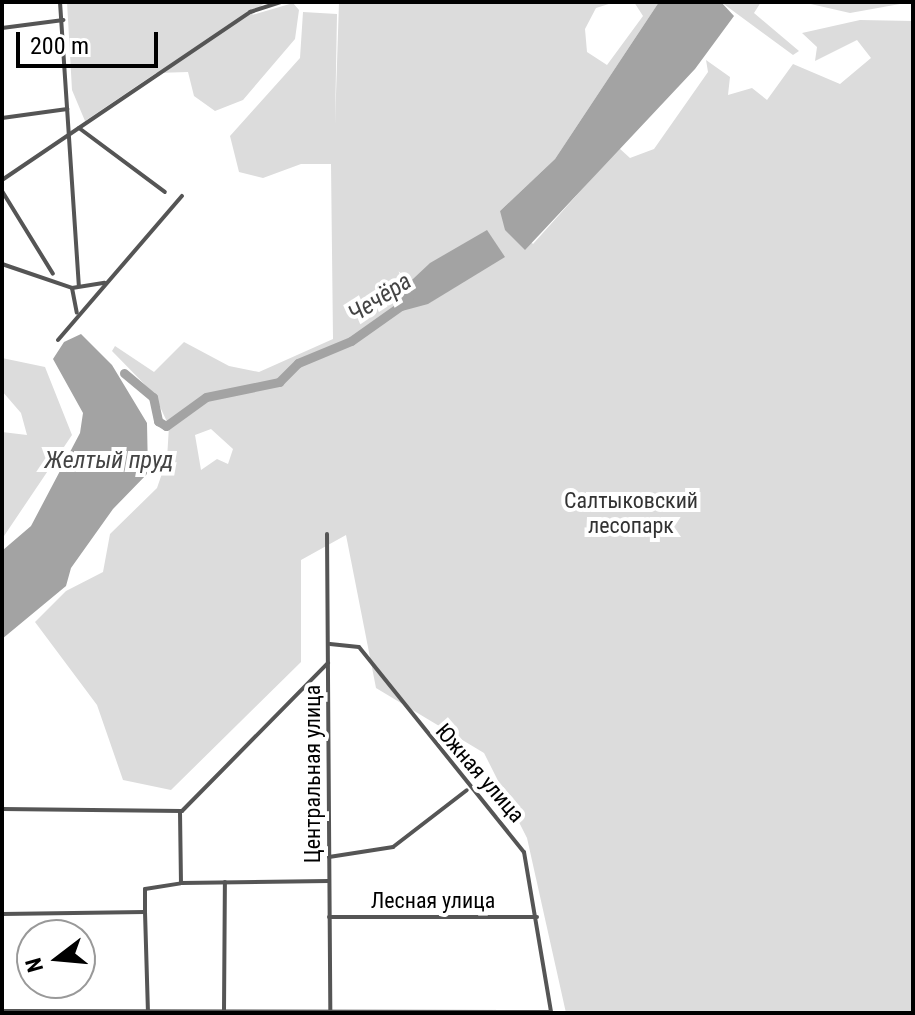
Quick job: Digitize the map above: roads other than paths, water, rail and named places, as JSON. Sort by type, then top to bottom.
[{"type":"street","points":[[60,2],[79,285]]},
{"type":"street","points":[[2,180],[250,12],[281,2]]},
{"type":"street","points":[[2,28],[63,20]]},
{"type":"street","points":[[2,118],[67,109]]},
{"type":"street","points":[[79,128],[165,192]]},
{"type":"street","points":[[2,191],[54,276]]},
{"type":"street","points":[[58,340],[182,196]]},
{"type":"street","points":[[2,264],[54,276],[72,288],[76,316]]},
{"type":"street","points":[[72,288],[109,281]]},
{"type":"street","name":"Центральная улица","points":[[327,534],[330,1012]]},
{"type":"street","name":"Южная улица","points":[[330,644],[359,647],[467,790],[491,807],[524,852],[551,1012]]},
{"type":"street","points":[[181,883],[180,812],[328,663]]},
{"type":"street","points":[[329,857],[393,847],[467,790]]},
{"type":"street","points":[[2,809],[180,812]]},
{"type":"street","points":[[148,1012],[145,912],[148,886],[329,881]]},
{"type":"street","points":[[224,1011],[225,882]]},
{"type":"street","points":[[2,914],[145,912]]},
{"type":"street","name":"Лесная улица","points":[[329,917],[537,917]]},
{"type":"street","points":[[2,1011],[551,1012]]},
{"type":"water","points":[[659,2],[721,2],[734,16],[695,69],[525,250],[505,230],[500,211],[555,159]]},
{"type":"water","points":[[487,230],[505,257],[428,304],[402,311],[397,294],[430,263]]},
{"type":"water","name":"Желтый пруд","points":[[81,334],[112,365],[147,423],[148,473],[113,509],[71,568],[66,586],[2,639],[3,550],[31,526],[80,433],[83,413],[53,359],[64,342]]},
{"type":"waterway","name":"Чечёра","points":[[124,373],[153,397],[158,421],[166,426],[206,397],[279,382],[298,363],[351,341],[409,300]]},
{"type":"park label","name":"Салтыковский лесопарк","points":[[631,512]]}]
